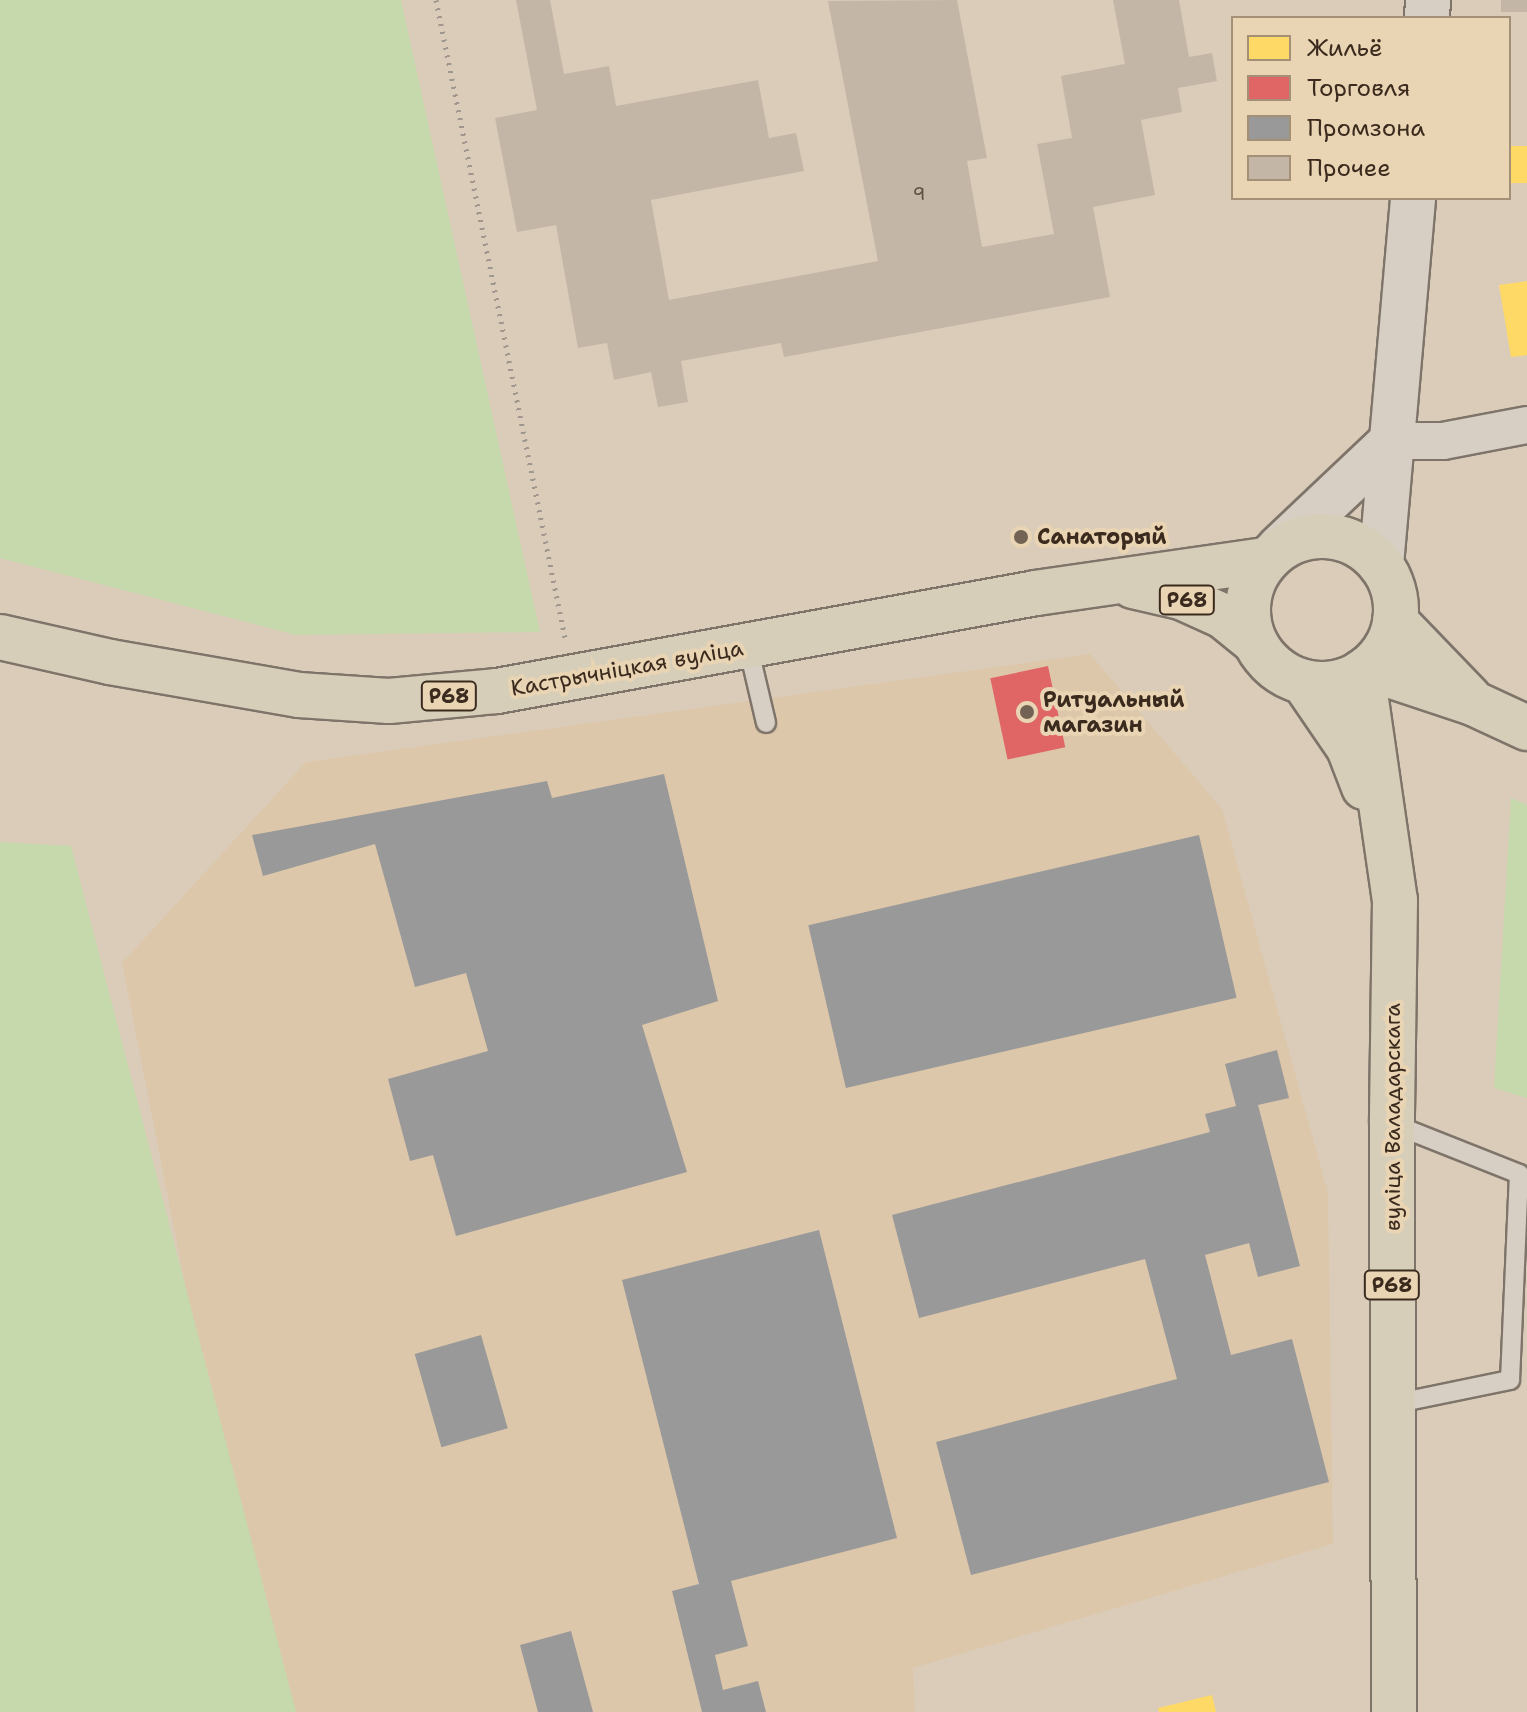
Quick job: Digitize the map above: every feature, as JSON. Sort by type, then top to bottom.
[{"type":"main road","name":"Р68","points":[[1272,554],[1305,537],[1333,536],[1359,546],[1381,565]]},
{"type":"main road","name":"Кастрычніцкая вуліца","points":[[0,637],[110,662],[299,695],[389,701],[497,691],[1272,554]]},
{"type":"main road","points":[[1253,640],[1248,598],[1272,554]]},
{"type":"main road","points":[[1304,682],[1334,683],[1365,670],[1381,655],[1395,621],[1391,582],[1381,565]]},
{"type":"main road","name":"Кастрычніцкая вуліца","points":[[1110,581],[1181,597],[1223,616],[1253,640]]},
{"type":"main road","points":[[1395,621],[1473,703]]},
{"type":"main road","name":"Р68","points":[[1253,640],[1274,667],[1304,682]]},
{"type":"main road","points":[[1365,670],[1473,703],[1527,728]]},
{"type":"main road","name":"вуліца Валадарскага","points":[[1365,670],[1395,900],[1392,1123],[1394,1712]]},
{"type":"main road","name":"вуліца Валадарскага","points":[[1304,682],[1349,748],[1389,857]]},
{"type":"street","points":[[1381,565],[1413,200]]},
{"type":"street","points":[[1272,554],[1392,441],[1443,441],[1527,425]]},
{"type":"lane","points":[[748,646],[766,723]]},
{"type":"lane","points":[[1392,1123],[1519,1174],[1521,1262],[1510,1380],[1393,1404]]},
{"type":"path","points":[[436,0],[566,643]]},
{"type":"shaded area","points":[[1090,654],[1222,809],[1328,1193],[1333,1544],[913,1668],[915,1712],[269,1712],[122,963],[306,762]]},
{"type":"green space","points":[[0,0],[401,0],[540,632],[296,635],[0,558]]},
{"type":"green space","points":[[1511,798],[1527,805],[1527,1098],[1494,1088]]},
{"type":"green space","points":[[0,842],[71,846],[296,1712],[0,1712]]},
{"type":"building: Жильё","points":[[1511,146],[1527,146],[1527,183],[1511,183]]},
{"type":"building: Жильё","points":[[1527,281],[1527,355],[1511,357],[1499,285]]},
{"type":"building: Жильё","points":[[1212,1695],[1216,1712],[1159,1712],[1158,1708]]},
{"type":"building: Торговля","name":"Ритуальный магазин","points":[[1048,666],[1065,747],[1008,759],[990,678]]},
{"type":"building: Промзона","points":[[664,774],[718,1001],[642,1025],[687,1172],[456,1236],[433,1155],[410,1161],[388,1079],[488,1051],[466,973],[415,987],[375,844],[263,876],[252,835],[547,781],[552,798]]},
{"type":"building: Промзона","points":[[1199,835],[1237,998],[846,1088],[808,925]]},
{"type":"building: Промзона","points":[[1277,1050],[1289,1098],[1258,1105],[1300,1266],[1258,1277],[1249,1243],[1205,1255],[1231,1355],[1292,1339],[1329,1482],[971,1575],[936,1442],[1177,1379],[1145,1259],[919,1318],[892,1215],[1210,1132],[1205,1114],[1236,1106],[1225,1064]]},
{"type":"building: Промзона","points":[[819,1230],[897,1538],[731,1581],[748,1646],[715,1655],[723,1690],[758,1681],[766,1712],[702,1712],[672,1591],[699,1584],[622,1280]]},
{"type":"building: Промзона","points":[[481,1335],[508,1428],[441,1447],[415,1354]]},
{"type":"building: Промзона","points":[[571,1631],[593,1712],[538,1712],[520,1645]]},
{"type":"building: Прочее","points":[[516,0],[550,0],[564,74],[609,66],[616,106],[758,80],[769,138],[796,133],[804,171],[651,200],[669,300],[878,261],[828,1],[957,0],[987,158],[967,161],[982,247],[1054,234],[1037,144],[1072,138],[1061,76],[1125,64],[1113,0],[1179,0],[1189,57],[1212,53],[1217,81],[1178,88],[1182,112],[1141,120],[1155,195],[1093,207],[1110,297],[784,357],[781,343],[681,361],[688,402],[658,407],[651,372],[614,380],[607,343],[578,348],[556,225],[517,232],[495,118],[537,110]]},
{"type":"building: Прочее","points":[[1501,0],[1527,0],[1527,12],[1501,12]]},
{"type":"place","name":"Санаторый","points":[[1021,537]]},
{"type":"place","name":"Ритуальный магазин","points":[[1027,712]]}]
